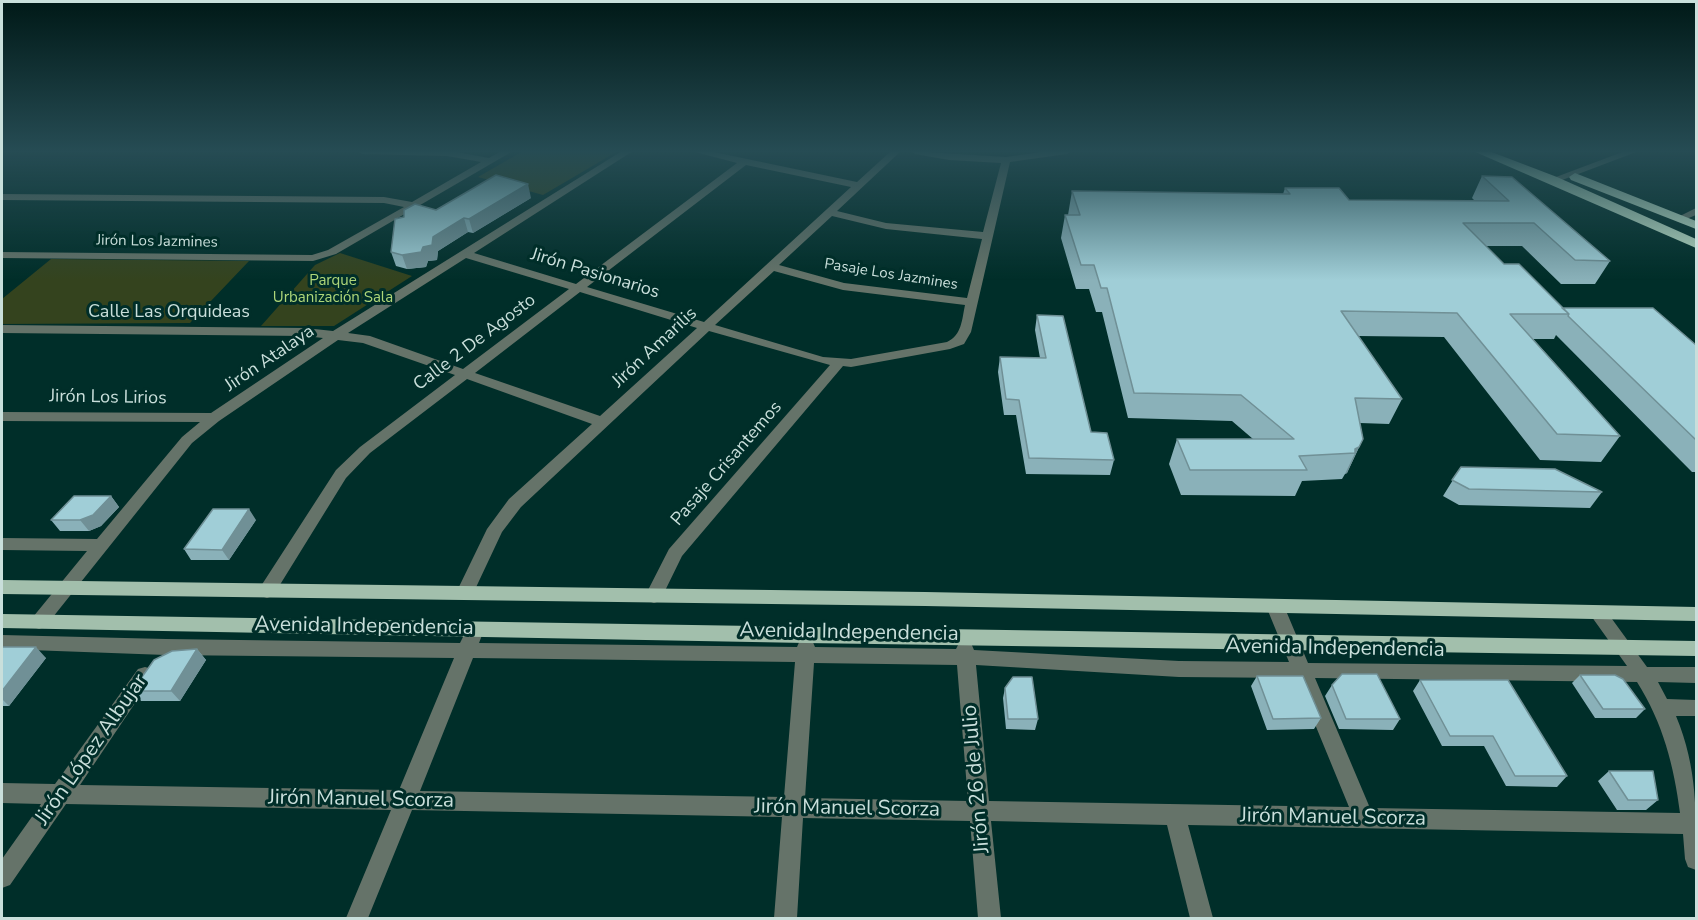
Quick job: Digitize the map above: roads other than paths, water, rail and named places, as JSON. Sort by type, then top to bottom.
[{"type":"highway","points":[[1584,194],[1696,244]]},
{"type":"highway","points":[[1616,194],[1696,225]]},
{"type":"main road","name":"Avenida Independencia","points":[[2,587],[1696,614]]},
{"type":"main road","name":"Avenida Independencia","points":[[2,621],[475,630],[806,646]]},
{"type":"main road","name":"Avenida Independencia","points":[[965,648],[1291,643],[1623,646],[1696,649]]},
{"type":"street","points":[[2,197],[384,200],[412,205],[432,194]]},
{"type":"street","name":"Jirón Atalaya","points":[[39,622],[99,545],[187,440],[214,418],[336,335],[560,194]]},
{"type":"street","name":"Calle 2 De Agosto","points":[[267,591],[341,474],[365,450],[702,194]]},
{"type":"street","name":"Jirón Amarilis","points":[[465,594],[495,529],[515,503],[847,194]]},
{"type":"street","points":[[972,302],[998,194]]},
{"type":"street","name":"Jirón Los Jazmines","points":[[2,255],[313,258],[332,252],[412,205]]},
{"type":"street","points":[[1679,219],[1696,211]]},
{"type":"street","points":[[828,212],[886,226],[988,236]]},
{"type":"street","name":"Jirón Pasionarios","points":[[465,254],[838,364],[950,345],[959,341],[965,332],[972,302]]},
{"type":"street","name":"Pasaje Los Jazmines","points":[[770,266],[843,285],[972,302]]},
{"type":"street","name":"Calle Las Orquideas","points":[[2,329],[305,332],[365,339],[602,422]]},
{"type":"street","name":"Pasaje Crisantemos","points":[[654,596],[675,554],[838,364]]},
{"type":"street","name":"Jirón Los Lirios","points":[[2,416],[214,418]]},
{"type":"street","points":[[2,544],[99,545]]},
{"type":"street","points":[[1275,606],[1364,818]]},
{"type":"street","points":[[1598,613],[1623,646],[1662,707],[1671,728],[1685,778],[1696,859]]},
{"type":"street","name":"Jirón López Albujar","points":[[2,877],[182,624]]},
{"type":"street","points":[[357,918],[475,630]]},
{"type":"street","name":"Avenida Independencia","points":[[2,642],[467,651],[806,646],[965,648],[1179,669],[1696,675]]},
{"type":"street","points":[[785,918],[806,646]]},
{"type":"street","name":"Jirón 26 de Julio","points":[[965,648],[989,918]]},
{"type":"street","points":[[1662,707],[1696,708]]},
{"type":"street","name":"Jirón Manuel Scorza","points":[[2,793],[1693,824]]},
{"type":"street","points":[[1175,815],[1202,918]]},
{"type":"park label","name":"Parque Urbanización Sala","points":[[333,290]]}]
